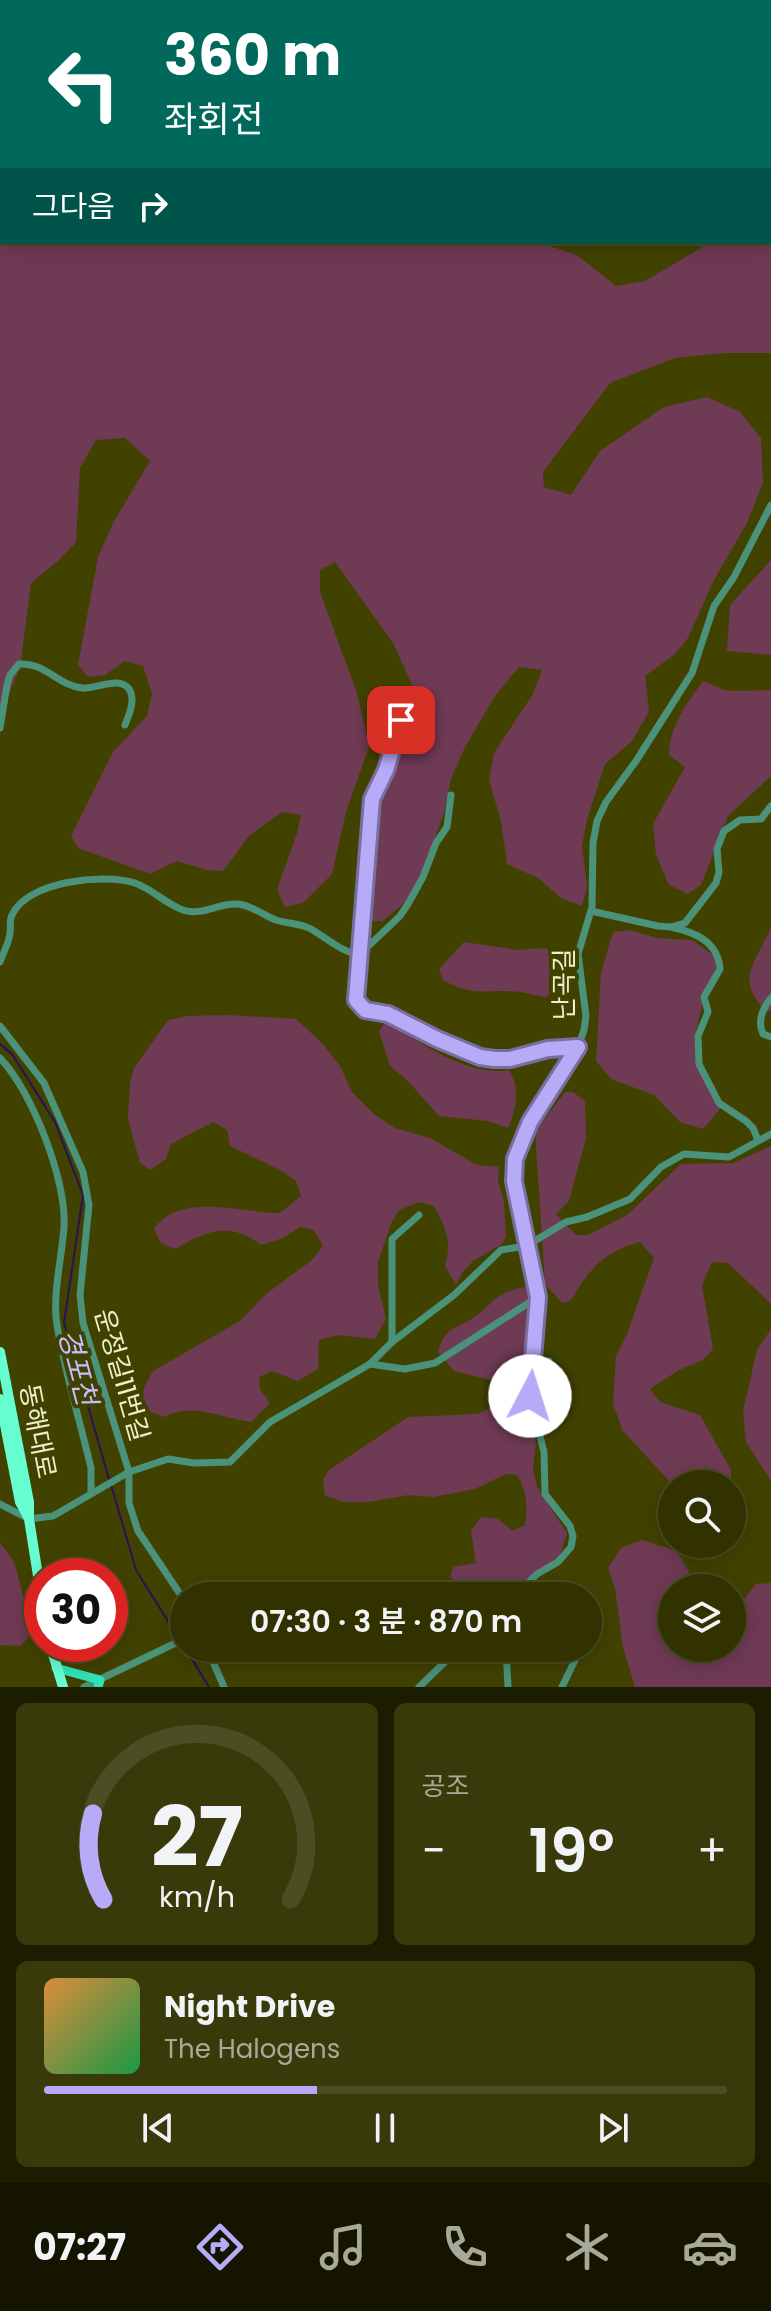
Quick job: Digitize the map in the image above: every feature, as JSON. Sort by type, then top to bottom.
[{"type":"highway","name":"동해대로","points":[[0,1352],[29,1502],[35,1558]]},
{"type":"highway","name":"동해대로","points":[[0,1399],[20,1502],[29,1519]]},
{"type":"highway","points":[[54,1662],[63,1687]]},
{"type":"main road","points":[[56,1668],[99,1683]]},
{"type":"street","name":"난곡길","points":[[529,1582],[558,1562],[571,1547],[573,1536],[570,1526],[545,1494],[544,1452],[530,1396],[538,1297],[514,1181],[515,1159],[530,1122],[578,1047],[586,1016],[578,954],[591,911],[593,843],[597,821],[606,802],[692,673],[714,606],[734,577],[771,505]]},
{"type":"street","points":[[0,728],[10,675],[19,664],[38,665],[57,679],[83,689],[112,683],[124,685],[131,697],[131,710],[125,725]]},
{"type":"street","points":[[401,720],[386,770],[372,799],[359,980],[355,995],[365,1010],[388,1014],[480,1057],[510,1059],[548,1049],[578,1047]]},
{"type":"street","points":[[359,955],[400,916],[408,904],[436,843],[447,827],[451,795]]},
{"type":"street","points":[[671,927],[685,923],[716,883],[719,872],[717,849],[724,831],[740,820],[761,819],[771,806]]},
{"type":"street","points":[[0,962],[16,909],[51,886],[123,880],[139,884],[191,912],[223,905],[242,905],[273,919],[306,926],[339,949],[359,955]]},
{"type":"street","points":[[591,911],[671,927],[698,934],[706,940],[716,954],[720,969],[704,997],[708,1012],[698,1036],[699,1064],[719,1103],[746,1121],[758,1140]]},
{"type":"street","points":[[0,918],[10,924]]},
{"type":"street","points":[[771,998],[763,1011],[760,1026],[763,1034],[771,1037]]},
{"type":"street","name":"운정길11번길","points":[[0,1026],[44,1083],[83,1172],[89,1205],[80,1295],[83,1323],[129,1472],[129,1503],[138,1531],[172,1582]]},
{"type":"street","points":[[0,1058],[14,1074],[31,1108],[50,1152],[61,1194],[64,1223],[56,1322],[95,1491]]},
{"type":"street","points":[[0,1504],[29,1519],[53,1516],[129,1472],[168,1459],[194,1463],[230,1462],[270,1422],[370,1364],[392,1342],[454,1295],[501,1250],[526,1246],[566,1222],[630,1199],[661,1167],[684,1154],[729,1157],[771,1134]]},
{"type":"street","points":[[392,1342],[392,1239],[419,1215]]},
{"type":"street","points":[[370,1364],[405,1369],[435,1363],[538,1297]]},
{"type":"street","points":[[547,1376],[549,1361]]},
{"type":"street","points":[[531,1375],[554,1379],[564,1412]]},
{"type":"street","points":[[84,1687],[99,1683],[170,1647]]},
{"type":"street","points":[[213,1662],[224,1687]]},
{"type":"street","points":[[419,1687],[445,1662]]},
{"type":"street","points":[[507,1662],[508,1687]]},
{"type":"street","points":[[562,1687],[574,1662]]},
{"type":"shaded area","points":[[0,244],[185,244],[188,247],[202,244],[543,244],[577,255],[616,286],[645,281],[708,244],[771,244],[771,353],[723,353],[675,358],[610,383],[543,472],[544,487],[571,495],[600,451],[664,407],[707,397],[740,412],[761,438],[763,483],[747,523],[714,580],[688,638],[675,654],[645,676],[649,712],[632,741],[605,764],[582,846],[587,887],[582,906],[561,898],[538,878],[507,864],[501,821],[489,780],[494,753],[533,694],[542,670],[519,667],[495,696],[465,747],[451,779],[444,813],[420,879],[405,902],[383,921],[371,921],[367,886],[386,783],[418,718],[415,691],[393,643],[335,562],[320,570],[320,592],[357,693],[369,747],[346,812],[332,874],[303,903],[285,907],[277,890],[301,815],[282,812],[249,836],[223,871],[207,870],[177,861],[150,874],[78,848],[71,836],[113,752],[147,716],[152,694],[143,666],[125,661],[105,675],[88,677],[78,665],[98,557],[113,523],[150,461],[125,438],[96,440],[80,468],[76,542],[31,583],[20,668],[0,715]]},
{"type":"shaded area","points":[[771,560],[771,655],[727,651],[730,605]]},
{"type":"shaded area","points":[[703,681],[727,691],[771,690],[771,776],[728,816],[701,885],[688,894],[669,885],[656,855],[653,824],[685,767],[669,755],[672,735],[685,707]]},
{"type":"shaded area","points":[[771,927],[771,1010],[767,1012],[751,990],[750,980],[754,961]]},
{"type":"shaded area","points":[[629,930],[658,938],[692,940],[719,959],[694,1038],[702,1073],[720,1109],[703,1129],[680,1122],[654,1095],[611,1079],[596,1061],[601,973],[613,932]]},
{"type":"shaded area","points":[[464,942],[518,950],[544,948],[561,952],[564,966],[562,978],[546,997],[509,991],[472,991],[454,986],[443,980],[439,969]]},
{"type":"shaded area","points":[[227,1015],[296,1019],[322,1043],[340,1066],[352,1092],[374,1114],[395,1128],[430,1138],[477,1165],[499,1167],[498,1181],[504,1201],[506,1237],[502,1244],[473,1261],[456,1285],[445,1266],[447,1235],[434,1206],[419,1202],[399,1210],[378,1262],[378,1286],[386,1319],[375,1339],[337,1335],[319,1340],[318,1369],[298,1381],[272,1371],[259,1377],[260,1389],[270,1403],[251,1422],[196,1411],[164,1417],[151,1412],[143,1402],[144,1387],[153,1371],[240,1321],[266,1294],[312,1260],[323,1246],[314,1230],[300,1227],[283,1238],[261,1245],[239,1233],[218,1231],[197,1237],[175,1249],[161,1243],[154,1229],[165,1217],[179,1210],[212,1207],[280,1213],[301,1196],[296,1181],[230,1146],[227,1130],[213,1122],[171,1144],[166,1159],[150,1170],[140,1163],[128,1119],[134,1068],[168,1020]]},
{"type":"shaded area","points":[[385,1022],[460,1063],[493,1071],[509,1070],[515,1084],[516,1099],[508,1128],[488,1121],[439,1116],[390,1066],[379,1031]]},
{"type":"shaded area","points":[[565,1092],[573,1092],[585,1101],[586,1138],[569,1201],[556,1214],[576,1235],[588,1235],[627,1215],[681,1164],[733,1163],[771,1146],[771,1304],[728,1263],[712,1262],[702,1285],[713,1349],[703,1360],[679,1370],[650,1389],[660,1402],[700,1415],[731,1470],[659,1470],[623,1431],[613,1404],[616,1356],[654,1258],[640,1242],[617,1250],[584,1279],[571,1300],[562,1303],[545,1284],[535,1131]]},
{"type":"shaded area","points":[[526,1287],[531,1309],[525,1369],[549,1404],[532,1423],[536,1441],[533,1469],[537,1487],[567,1533],[558,1562],[531,1582],[454,1582],[450,1576],[453,1567],[476,1563],[471,1531],[481,1517],[498,1519],[512,1531],[525,1525],[526,1499],[517,1475],[506,1474],[475,1489],[433,1497],[409,1495],[368,1502],[343,1502],[325,1495],[323,1480],[329,1470],[408,1417],[477,1414],[494,1407],[498,1393],[490,1380],[454,1371],[438,1352],[445,1336],[453,1328],[470,1320],[498,1297]]},
{"type":"shaded area","points":[[771,1329],[771,1481],[746,1442],[743,1411],[757,1350]]},
{"type":"shaded area","points":[[642,1540],[658,1545],[658,1558],[681,1558],[690,1574],[658,1574],[658,1662],[746,1662],[746,1596],[756,1584],[771,1583],[771,1687],[635,1687],[623,1647],[615,1588],[608,1568],[621,1548]]},
{"type":"shaded area","points":[[0,1543],[15,1564],[24,1598],[24,1642],[20,1646],[0,1645]]},
{"type":"waterway","name":"경포천","points":[[0,1044],[12,1054],[55,1122],[83,1195],[64,1323],[109,1479]]},
{"type":"waterway","name":"경포천","points":[[111,1485],[136,1570],[170,1625]]},
{"type":"waterway","name":"경포천","points":[[194,1662],[209,1687]]},
{"type":"route","points":[[401,720],[386,770],[372,799],[356,1000],[365,1010],[388,1014],[480,1057],[510,1059],[542,1050],[578,1047],[530,1122],[515,1159],[514,1181],[538,1297],[530,1396]]}]
